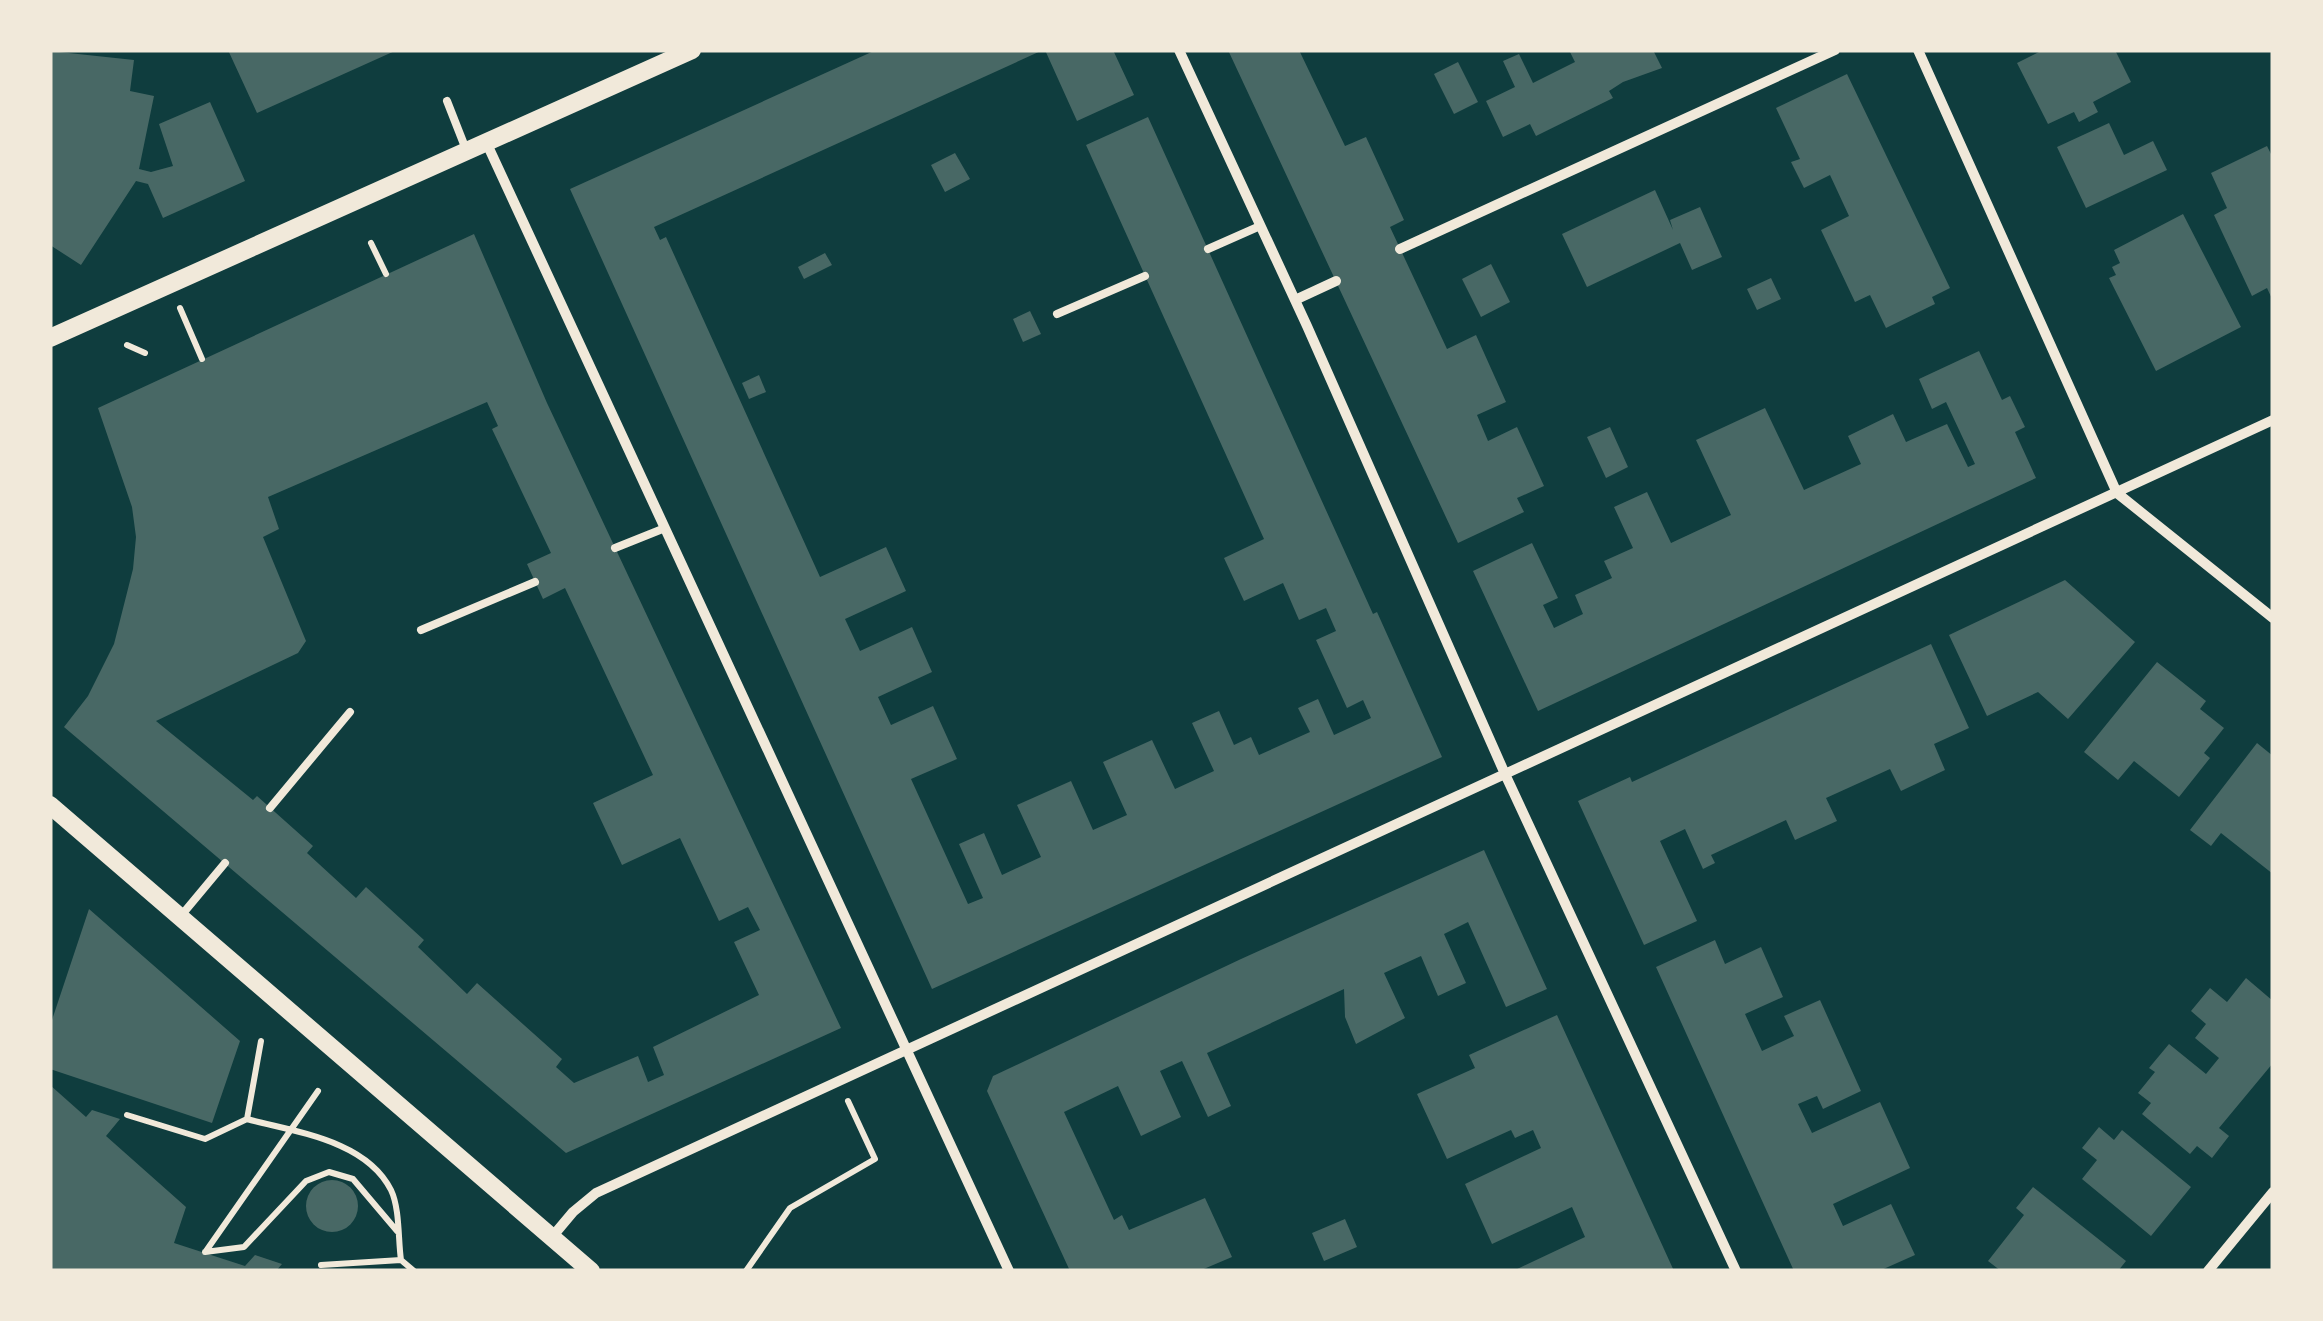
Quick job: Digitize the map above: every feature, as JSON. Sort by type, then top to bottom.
[{"type":"street","points":[[51,335],[692,50]]},
{"type":"street","points":[[1179,50],[1736,1271]]},
{"type":"street","points":[[1400,250],[1835,50]]},
{"type":"street","points":[[1918,50],[2117,492],[2273,618]]},
{"type":"street","points":[[487,144],[1010,1271]]},
{"type":"street","points":[[1295,300],[1336,281]]},
{"type":"street","points":[[552,1237],[596,1193],[2273,420]]},
{"type":"street","points":[[50,805],[591,1271]]},
{"type":"street","points":[[2208,1271],[2273,1192]]},
{"type":"lane","points":[[447,100],[467,153]]},
{"type":"lane","points":[[1208,249],[1260,226]]},
{"type":"lane","points":[[1057,314],[1145,276]]},
{"type":"lane","points":[[616,548],[665,528]]},
{"type":"lane","points":[[421,630],[535,582]]},
{"type":"lane","points":[[270,808],[350,712]]},
{"type":"lane","points":[[180,917],[225,863]]},
{"type":"path","points":[[371,243],[386,274]]},
{"type":"path","points":[[170,284],[202,360]]},
{"type":"path","points":[[127,345],[145,353]]},
{"type":"path","points":[[247,1120],[261,1041]]},
{"type":"path","points":[[746,1271],[790,1208],[875,1159],[840,1082]]},
{"type":"path","points":[[318,1091],[205,1252],[244,1247],[306,1181],[329,1172],[353,1179],[398,1232]]},
{"type":"path","points":[[127,1115],[206,1139],[247,1120],[346,1148],[372,1166],[392,1192],[401,1260],[414,1271]]},
{"type":"path","points":[[321,1265],[401,1260]]},
{"type":"building","points":[[228,50],[397,50],[257,113]]},
{"type":"building","points":[[876,50],[1043,50],[654,227],[660,240],[666,237],[820,577],[886,547],[906,591],[845,619],[860,651],[912,627],[932,672],[878,697],[891,725],[933,706],[957,759],[911,779],[968,904],[983,898],[959,844],[984,833],[1002,875],[1041,857],[1017,805],[1071,781],[1093,830],[1127,815],[1103,762],[1152,740],[1175,789],[1214,771],[1192,723],[1219,711],[1234,745],[1251,737],[1259,755],[1310,732],[1298,708],[1318,699],[1334,735],[1371,718],[1363,700],[1347,708],[1316,640],[1336,631],[1326,608],[1299,620],[1283,583],[1244,601],[1224,558],[1264,539],[1086,145],[1148,117],[1373,614],[1377,612],[1442,757],[932,989],[570,189]]},
{"type":"building","points":[[1045,50],[1113,50],[1134,95],[1077,121]]},
{"type":"building","points":[[1228,50],[1299,50],[1345,146],[1366,137],[1404,220],[1390,227],[1447,349],[1476,335],[1506,402],[1477,415],[1488,441],[1517,427],[1544,486],[1517,498],[1524,512],[1458,543]]},
{"type":"building","points":[[1569,50],[1653,50],[1662,68],[1623,82],[1609,91],[1613,98],[1536,136],[1530,124],[1503,137],[1486,101],[1515,87],[1503,61],[1519,54],[1533,83],[1575,62]]},
{"type":"building","points":[[2043,50],[2115,50],[2131,82],[2093,102],[2098,112],[2079,122],[2074,112],[2048,124],[2017,63]]},
{"type":"building","points":[[50,51],[134,60],[130,91],[154,96],[139,169],[151,172],[173,166],[159,124],[210,102],[245,181],[163,218],[148,184],[136,181],[81,265],[50,245]]},
{"type":"building","points":[[1458,62],[1478,102],[1454,114],[1434,74]]},
{"type":"building","points":[[1847,74],[1950,288],[1932,297],[1935,304],[1886,328],[1870,295],[1855,302],[1821,230],[1849,216],[1830,175],[1804,188],[1791,162],[1800,159],[1776,108]]},
{"type":"building","points":[[2109,123],[2124,155],[2153,141],[2167,170],[2086,208],[2057,147]]},
{"type":"building","points":[[2267,146],[2273,158],[2273,301],[2267,288],[2252,296],[2214,215],[2227,208],[2211,173]]},
{"type":"building","points":[[955,153],[970,179],[945,192],[931,165]]},
{"type":"building","points":[[1655,190],[1673,230],[1670,220],[1700,207],[1722,257],[1692,270],[1680,243],[1587,287],[1562,234]]},
{"type":"building","points":[[2183,214],[2241,327],[2156,371],[2109,278],[2116,275],[2112,267],[2120,263],[2114,250]]},
{"type":"building","points":[[474,234],[547,403],[841,1028],[566,1153],[64,727],[88,696],[114,644],[133,569],[136,537],[132,507],[98,408]],"holes":[[[487,402],[498,426],[492,429],[551,553],[527,564],[543,599],[565,588],[653,775],[593,803],[622,865],[680,838],[719,921],[748,907],[760,930],[734,942],[759,995],[653,1047],[664,1075],[648,1082],[638,1056],[574,1083],[556,1067],[562,1059],[477,983],[467,994],[418,947],[424,940],[366,887],[356,898],[307,853],[313,846],[257,796],[253,800],[156,721],[298,653],[306,641],[263,537],[279,529],[268,497]]]},
{"type":"building","points":[[825,253],[832,265],[804,279],[798,267]]},
{"type":"building","points":[[1491,264],[1510,302],[1481,317],[1462,279]]},
{"type":"building","points":[[1771,278],[1781,299],[1757,310],[1747,289]]},
{"type":"building","points":[[1030,311],[1041,334],[1023,342],[1013,319]]},
{"type":"building","points":[[1979,351],[2002,400],[2010,396],[2025,427],[2015,432],[2036,478],[1538,711],[1473,571],[1532,543],[1558,598],[1543,605],[1554,628],[1583,614],[1575,595],[1612,578],[1604,561],[1633,548],[1614,507],[1647,492],[1671,543],[1731,515],[1696,440],[1765,408],[1804,490],[1861,464],[1848,436],[1893,414],[1906,442],[1947,424],[1968,467],[1975,464],[1946,402],[1932,409],[1919,379]]},
{"type":"building","points":[[759,375],[766,392],[749,399],[742,383]]},
{"type":"building","points":[[1610,427],[1628,467],[1606,478],[1587,437]]},
{"type":"building","points":[[2065,580],[2135,642],[2068,719],[2038,692],[1987,716],[1949,635]]},
{"type":"building","points":[[1931,644],[1969,728],[1934,744],[1945,770],[1901,791],[1890,769],[1826,798],[1837,821],[1795,840],[1786,820],[1711,855],[1715,863],[1703,869],[1685,829],[1660,841],[1697,921],[1644,945],[1578,801],[1630,777],[1632,782]]},
{"type":"building","points":[[2157,662],[2206,701],[2200,709],[2224,728],[2204,753],[2210,758],[2179,797],[2134,761],[2118,780],[2084,752]]},
{"type":"building","points":[[2257,743],[2273,756],[2273,874],[2221,833],[2211,846],[2190,830]]},
{"type":"building","points":[[1484,850],[1547,989],[1506,1007],[1468,922],[1444,934],[1466,983],[1438,996],[1421,956],[1384,973],[1405,1018],[1356,1044],[1345,1017],[1344,989],[1207,1053],[1231,1106],[1208,1117],[1182,1061],[1160,1071],[1181,1117],[1141,1136],[1118,1086],[1064,1112],[1114,1220],[1122,1215],[1129,1230],[1205,1198],[1232,1257],[1199,1271],[1070,1271],[987,1091],[993,1076]]},
{"type":"building","points":[[89,909],[240,1041],[212,1123],[50,1069],[50,1026]]},
{"type":"building","points":[[1715,940],[1725,964],[1761,947],[1783,997],[1745,1014],[1762,1051],[1794,1036],[1784,1016],[1820,1000],[1861,1091],[1823,1109],[1817,1096],[1798,1104],[1812,1133],[1880,1102],[1910,1168],[1833,1204],[1843,1226],[1891,1204],[1915,1255],[1879,1271],[1794,1271],[1656,967]]},
{"type":"building","points":[[2246,978],[2273,1001],[2273,1063],[2219,1128],[2229,1136],[2212,1158],[2197,1146],[2190,1154],[2142,1114],[2151,1103],[2138,1093],[2155,1072],[2149,1068],[2169,1044],[2206,1074],[2219,1058],[2195,1038],[2206,1024],[2191,1011],[2210,988],[2227,1002]]},
{"type":"building","points":[[1557,1015],[1674,1271],[1513,1271],[1585,1237],[1572,1207],[1492,1244],[1465,1184],[1541,1148],[1533,1130],[1515,1138],[1511,1130],[1447,1159],[1417,1094],[1475,1068],[1469,1055]]},
{"type":"building","points":[[50,1085],[86,1117],[92,1110],[120,1119],[106,1136],[186,1207],[174,1243],[245,1266],[255,1255],[282,1264],[276,1271],[53,1271]]},
{"type":"building","points":[[2099,1127],[2114,1140],[2122,1130],[2191,1187],[2151,1236],[2082,1179],[2097,1160],[2082,1148]]},
{"type":"building","points":[[332,1180],[351,1187],[358,1206],[351,1225],[332,1232],[313,1225],[306,1206],[313,1187]]},
{"type":"building","points":[[2033,1187],[2126,1261],[2118,1271],[2001,1271],[1988,1261],[2024,1215],[2016,1208]]},
{"type":"building","points":[[1345,1219],[1357,1247],[1324,1261],[1312,1233]]}]
